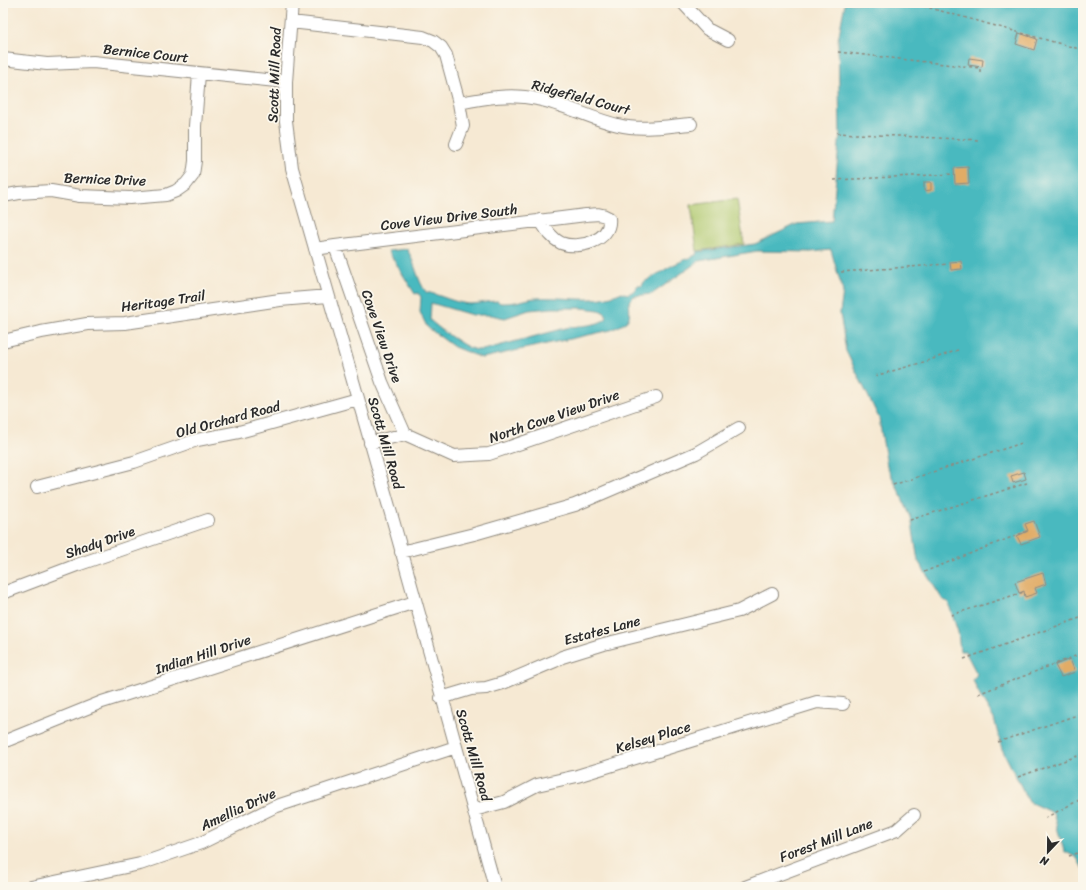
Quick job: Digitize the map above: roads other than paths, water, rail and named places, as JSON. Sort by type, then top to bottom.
[{"type":"street","name":"Scott Mill Road","points":[[292,3],[286,82],[286,121],[292,168],[495,887]]},
{"type":"street","points":[[682,3],[707,29],[728,40]]},
{"type":"street","points":[[291,22],[423,37],[433,41],[446,55],[459,103],[463,126],[456,144]]},
{"type":"street","name":"Bernice Court","points":[[3,59],[47,64],[93,62],[286,82]]},
{"type":"street","name":"Bernice Drive","points":[[3,196],[19,193],[51,191],[80,196],[130,198],[166,195],[176,191],[186,184],[193,175],[199,74]]},
{"type":"street","name":"Ridgefield Court","points":[[459,103],[494,97],[516,96],[537,99],[619,125],[646,128],[691,124]]},
{"type":"street","name":"Cove View Drive South","points":[[315,249],[540,220],[586,215],[599,214],[605,216],[609,218],[610,224],[606,231],[598,239],[582,245],[573,246],[554,239],[540,220]]},
{"type":"street","name":"Cove View Drive","points":[[335,246],[382,382],[404,434]]},
{"type":"street","name":"Heritage Trail","points":[[3,341],[41,332],[87,324],[125,323],[280,300],[328,296]]},
{"type":"street","name":"North Cove View Drive","points":[[404,434],[454,456],[489,454],[656,397]]},
{"type":"street","name":"Old Orchard Road","points":[[37,487],[134,462],[197,440],[239,432],[358,399]]},
{"type":"street","points":[[401,552],[474,534],[575,505],[696,453],[739,428]]},
{"type":"street","points":[[370,443],[404,434]]},
{"type":"street","name":"Shady Drive","points":[[3,593],[77,565],[208,520]]},
{"type":"street","name":"Estates Lane","points":[[441,698],[471,689],[486,688],[504,683],[562,657],[604,644],[739,611],[772,594]]},
{"type":"street","name":"Indian Hill Drive","points":[[3,742],[102,702],[415,602]]},
{"type":"street","name":"Kelsey Place","points":[[474,810],[504,802],[537,785],[577,776],[817,702],[843,704]]},
{"type":"street","name":"Amellia Drive","points":[[31,887],[140,864],[201,843],[274,807],[456,747]]},
{"type":"street","name":"Forest Mill Lane","points":[[745,887],[897,830],[914,815]]},
{"type":"water","points":[[845,3],[1083,3],[1083,869],[1077,858],[1064,851],[1053,813],[1029,802],[1002,749],[994,719],[980,696],[973,680],[977,674],[965,651],[960,651],[958,632],[948,602],[943,600],[918,561],[911,517],[887,466],[879,418],[846,351],[840,313],[843,292],[831,250],[811,252],[757,251],[699,261],[652,294],[634,296],[629,301],[630,313],[628,320],[622,325],[611,330],[482,358],[454,347],[427,327],[420,312],[421,297],[418,293],[415,294],[388,251],[407,249],[420,282],[426,292],[458,302],[477,304],[491,301],[498,301],[500,303],[519,302],[531,298],[591,299],[612,296],[622,292],[626,294],[631,293],[637,286],[642,286],[644,282],[673,265],[696,255],[697,252],[755,244],[797,224],[832,221],[840,133],[838,40]],"holes":[[[431,303],[472,315],[491,315],[505,318],[529,310],[582,308],[599,310],[605,313],[607,318],[598,323],[566,328],[483,350],[478,350],[457,341],[430,320]]]}]
